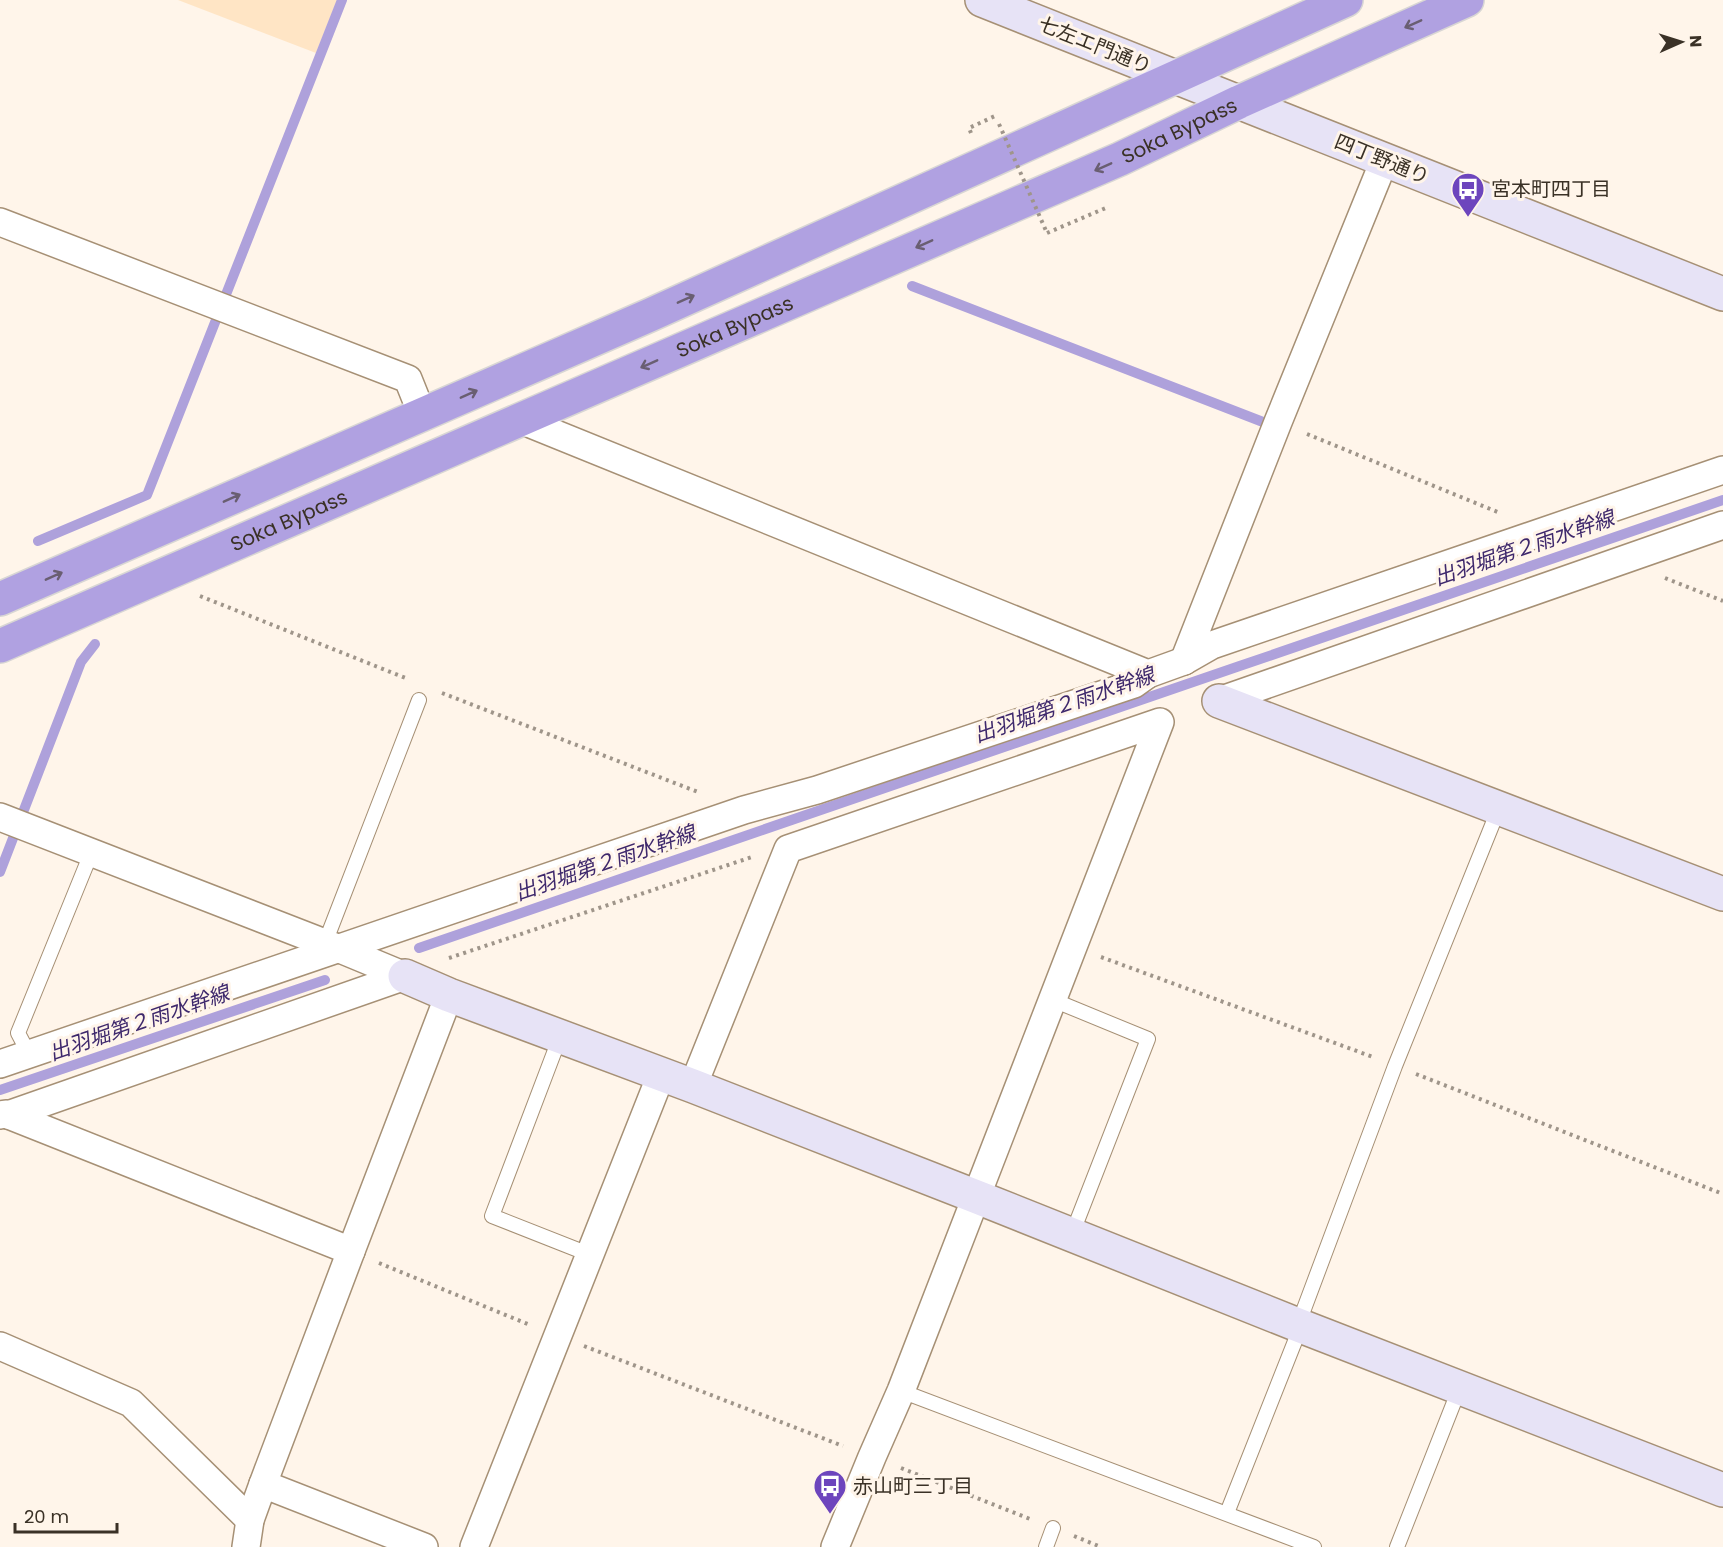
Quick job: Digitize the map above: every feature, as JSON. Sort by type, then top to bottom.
[{"type":"highway","points":[[0,599],[650,315],[1346,0]]},
{"type":"highway","name":"Soka Bypass","points":[[0,646],[1120,159],[1239,102],[1467,0]]},
{"type":"street","name":"七左エ門通り","points":[[982,0],[1175,76]]},
{"type":"street","name":"四丁野通り","points":[[1175,76],[1723,294]]},
{"type":"street","points":[[1184,661],[1384,160]]},
{"type":"street","points":[[0,222],[408,379],[422,414]]},
{"type":"street","points":[[521,420],[1148,674]]},
{"type":"street","points":[[0,1064],[333,946],[744,810],[817,790],[1134,684],[1148,674],[1184,661],[1212,645],[1723,470]]},
{"type":"street","points":[[1219,701],[1723,525]]},
{"type":"street","points":[[1219,701],[1723,894]]},
{"type":"street","points":[[693,1086],[788,849],[1160,722],[977,1197],[836,1547]]},
{"type":"street","points":[[0,817],[333,946],[449,995],[693,1086],[1723,1490]]},
{"type":"street","points":[[4,1115],[405,976]]},
{"type":"street","points":[[246,1547],[250,1520],[263,1484],[449,995]]},
{"type":"street","points":[[474,1547],[661,1075]]},
{"type":"street","points":[[4,1115],[351,1251]]},
{"type":"street","points":[[0,1346],[131,1403],[250,1520]]},
{"type":"street","points":[[263,1484],[424,1547]]},
{"type":"lane","points":[[333,946],[419,700]]},
{"type":"lane","points":[[1227,1513],[1300,1325],[1395,1066],[1499,808]]},
{"type":"lane","points":[[28,1054],[18,1033],[92,851]]},
{"type":"lane","points":[[1053,1000],[1149,1039],[1072,1234]]},
{"type":"lane","points":[[560,1036],[492,1216],[591,1255]]},
{"type":"lane","points":[[1397,1547],[1460,1387]]},
{"type":"lane","points":[[901,1390],[1314,1547]]},
{"type":"lane","points":[[1046,1547],[1053,1528]]},
{"type":"path","points":[[999,124],[1047,233],[1108,207]]},
{"type":"path","points":[[1278,422],[1545,531]]},
{"type":"path","points":[[1620,560],[1723,601]]},
{"type":"path","points":[[197,594],[415,682]]},
{"type":"path","points":[[437,691],[744,810]]},
{"type":"path","points":[[405,976],[431,964],[777,848],[788,849]]},
{"type":"path","points":[[351,1251],[559,1336],[1101,1547]]},
{"type":"shaded area","points":[[178,0],[337,0],[316,53]]},
{"type":"waterway","points":[[38,541],[147,495],[342,0]]},
{"type":"waterway","points":[[912,286],[1263,422]]},
{"type":"waterway","name":"出羽堀第２雨水幹線","points":[[419,948],[1723,500]]},
{"type":"waterway","points":[[0,872],[81,662],[95,644]]},
{"type":"waterway","name":"出羽堀第２雨水幹線","points":[[0,1090],[325,980]]},
{"type":"place","name":"宮本町四丁目","points":[[1468,218]]},
{"type":"place","name":"赤山町三丁目","points":[[830,1515]]}]
